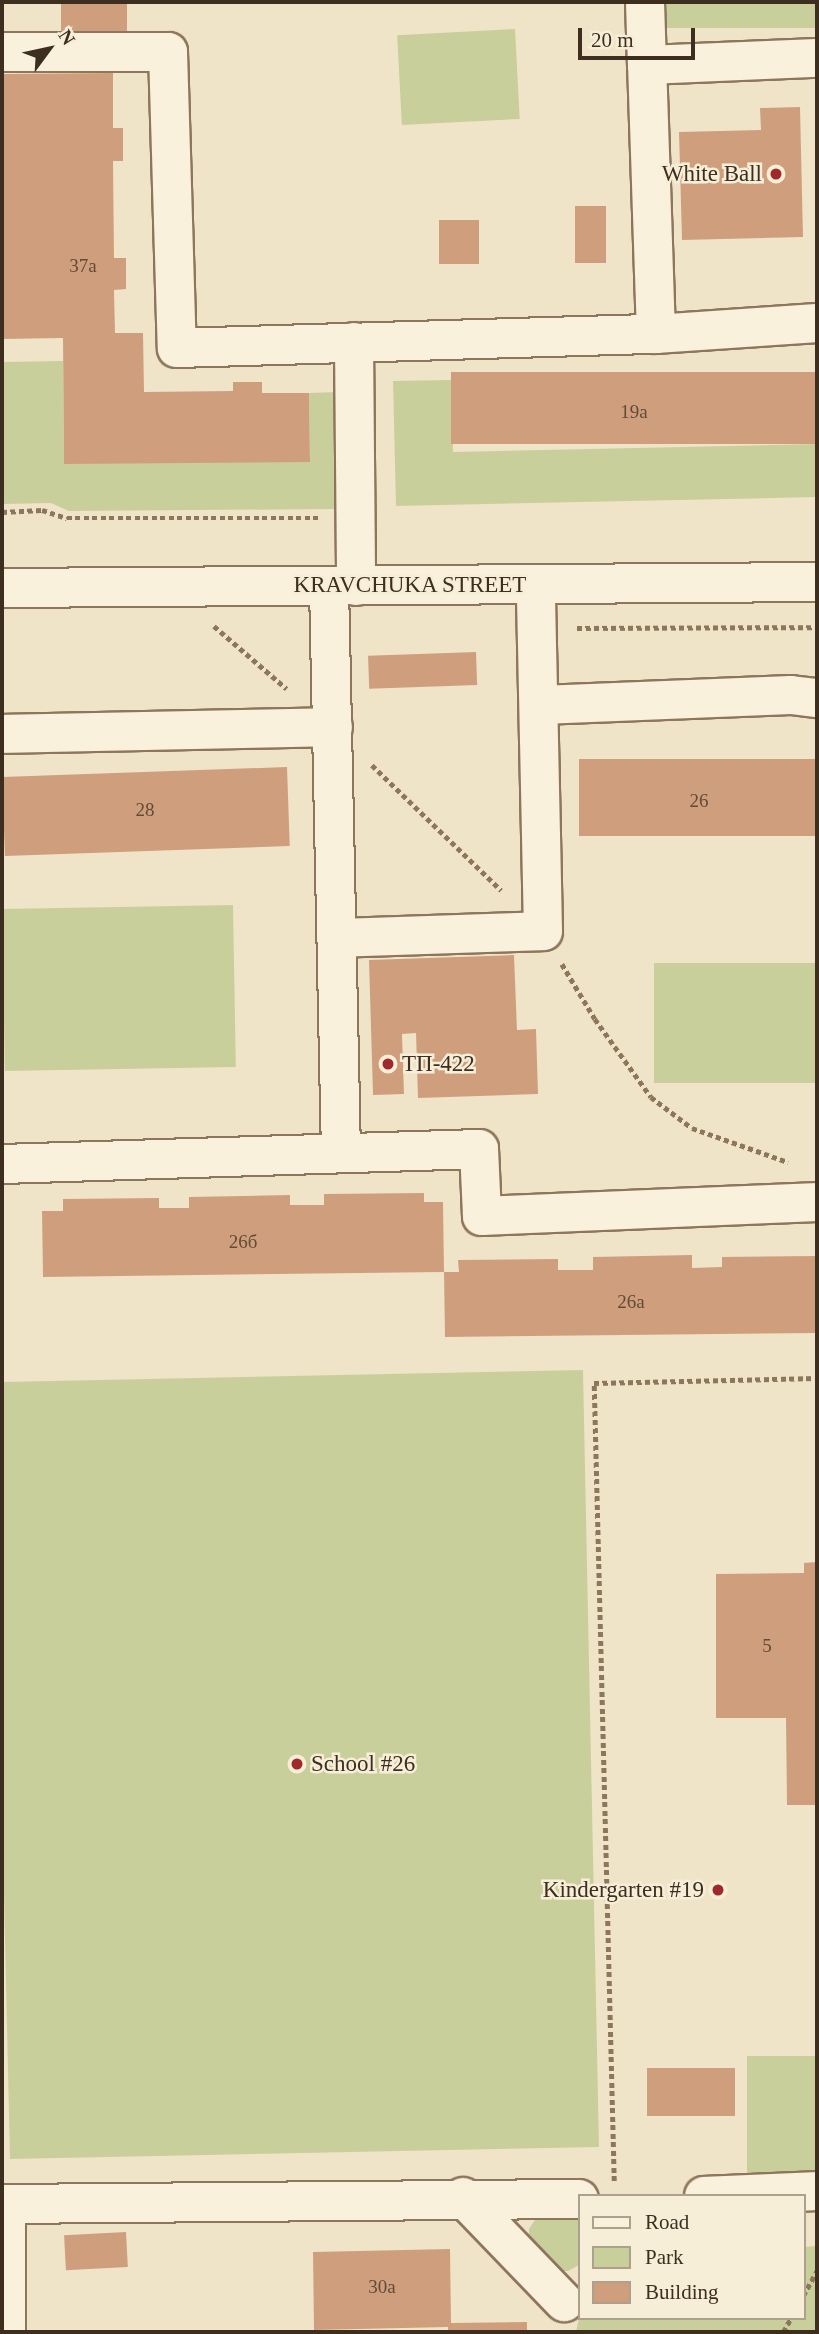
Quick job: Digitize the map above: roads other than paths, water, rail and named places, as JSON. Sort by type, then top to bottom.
[{"type":"street","points":[[645,2],[656,334]]},
{"type":"street","points":[[2,52],[168,51],[177,348],[656,334],[817,323]]},
{"type":"street","points":[[647,65],[817,58]]},
{"type":"street","points":[[341,1153],[332,727],[343,586],[356,517],[354,342]]},
{"type":"street","name":"KRAVCHUKA STREET","points":[[2,588],[817,582]]},
{"type":"street","points":[[337,938],[543,931],[541,705],[536,584]]},
{"type":"street","points":[[541,705],[791,695],[817,698]]},
{"type":"street","points":[[2,734],[332,727]]},
{"type":"street","points":[[2,1164],[480,1149],[482,1216],[817,1202]]},
{"type":"street","points":[[749,2194],[817,2191]]},
{"type":"street","points":[[463,2197],[570,2307]]},
{"type":"street","points":[[6,2332],[4,2204],[463,2197],[578,2199]]},
{"type":"place","name":"White Ball","points":[[776,174]]},
{"type":"place","name":"ТП-422","points":[[388,1064]]},
{"type":"place","name":"School #26","points":[[297,1764]]},
{"type":"place","name":"Kindergarten #19","points":[[718,1890]]}]
